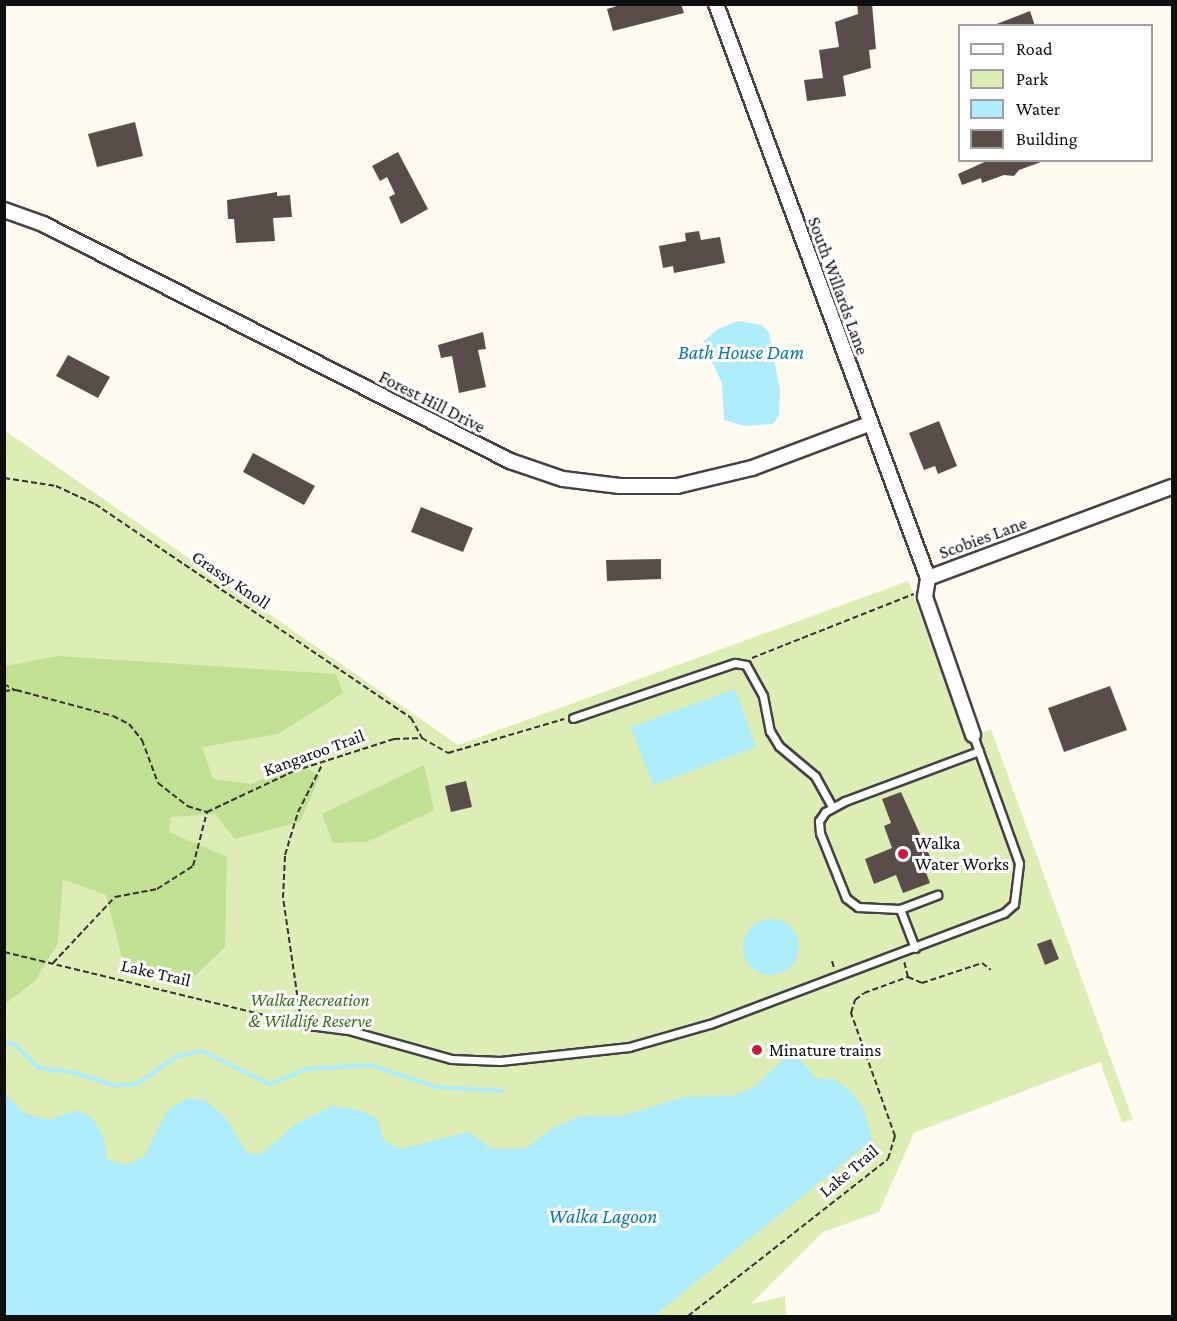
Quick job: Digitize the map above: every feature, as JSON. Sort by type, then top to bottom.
[{"type":"street","name":"South Willards Lane","points":[[716,4],[927,584]]},
{"type":"street","name":"Forest Hill Drive","points":[[4,210],[43,224],[510,461],[562,479],[621,486],[677,486],[752,468],[868,424]]},
{"type":"street","name":"Scobies Lane","points":[[927,584],[1173,487]]},
{"type":"street","points":[[927,584],[973,735]]},
{"type":"lane","points":[[573,718],[735,663],[746,665],[763,696],[770,731],[779,746],[815,776],[832,807]]},
{"type":"lane","points":[[301,1024],[348,1030],[451,1059],[500,1061],[629,1047],[710,1024],[1004,913],[1014,904],[1019,863],[973,735]]},
{"type":"lane","points":[[937,895],[900,909],[858,907],[846,898],[820,833],[819,821],[832,807],[979,751]]},
{"type":"lane","points":[[900,909],[915,948]]},
{"type":"path","name":"Grassy Knoll","points":[[4,478],[56,486],[95,504],[411,718],[422,738]]},
{"type":"path","points":[[746,665],[756,654],[927,584]]},
{"type":"path","points":[[4,684],[16,690],[113,716],[129,724],[142,740],[158,783],[187,806],[207,812],[192,866],[157,889],[115,897],[53,963]]},
{"type":"path","points":[[4,691],[16,690]]},
{"type":"path","points":[[422,738],[448,753],[573,718]]},
{"type":"path","name":"Kangaroo Trail","points":[[207,812],[294,771],[323,764],[394,739],[422,738]]},
{"type":"path","points":[[301,1024],[283,897],[285,855],[298,812],[323,764]]},
{"type":"path","name":"Lake Trail","points":[[4,952],[301,1024]]},
{"type":"path","points":[[901,953],[908,977],[922,983],[982,963],[991,970]]},
{"type":"path","name":"Lake Trail","points":[[688,1317],[888,1159],[895,1136],[851,1013],[855,1000],[864,993],[908,977]]},
{"type":"green space","name":"Walka Recreation & Wildlife Reserve","points":[[4,430],[458,745],[908,581],[967,738],[991,729],[1133,1120],[1122,1122],[1100,1062],[914,1133],[879,1212],[823,1232],[751,1304],[785,1296],[786,1316],[5,1316]]},
{"type":"green space","points":[[58,656],[336,674],[343,693],[278,734],[202,747],[213,779],[251,784],[299,764],[320,776],[300,822],[235,839],[215,814],[171,817],[169,832],[227,857],[225,947],[187,984],[124,966],[106,895],[63,879],[58,943],[35,981],[5,1004],[5,666]]},
{"type":"green space","points":[[424,765],[434,810],[367,842],[333,843],[322,814]]},
{"type":"water","name":"Bath House Dam","points":[[738,321],[762,325],[769,332],[780,391],[779,415],[773,424],[745,426],[724,420],[722,383],[703,342],[718,329]]},
{"type":"water","points":[[735,689],[756,747],[653,785],[631,727]]},
{"type":"water","points":[[771,919],[786,924],[794,932],[799,947],[794,962],[786,970],[771,975],[756,970],[748,962],[743,947],[748,932],[756,924]]},
{"type":"water","name":"Walka Lagoon","points":[[798,1058],[816,1078],[836,1080],[852,1093],[864,1109],[872,1140],[654,1316],[5,1316],[5,1093],[23,1113],[49,1120],[77,1110],[93,1119],[104,1138],[107,1159],[124,1165],[143,1158],[168,1110],[188,1098],[205,1100],[226,1118],[247,1153],[261,1154],[296,1124],[332,1106],[359,1110],[378,1119],[383,1140],[401,1149],[469,1132],[492,1149],[526,1148],[553,1128],[581,1116],[622,1116],[684,1097],[732,1096],[754,1087],[783,1060]]},
{"type":"building","points":[[624,4],[681,4],[684,13],[613,31],[607,9]]},
{"type":"building","points":[[857,4],[872,4],[876,49],[869,50],[871,68],[843,76],[846,96],[807,101],[804,80],[823,78],[819,50],[839,47],[835,22],[858,14]]},
{"type":"building","points":[[1030,11],[1034,24],[997,24]]},
{"type":"building","points":[[135,122],[143,156],[97,167],[88,134]]},
{"type":"building","points":[[398,152],[428,209],[401,224],[389,197],[395,194],[387,177],[380,181],[372,166]]},
{"type":"building","points":[[985,162],[1041,162],[1019,170],[1014,176],[1004,175],[982,183],[981,178],[962,185],[958,174]]},
{"type":"building","points":[[277,192],[277,196],[290,195],[292,217],[273,218],[275,241],[236,243],[234,219],[228,219],[227,200]]},
{"type":"building","points":[[699,231],[701,240],[720,237],[725,263],[674,273],[673,266],[663,268],[659,246],[686,241],[685,233]]},
{"type":"building","points":[[483,332],[486,349],[478,350],[486,387],[459,393],[452,356],[441,358],[438,345]]},
{"type":"building","points":[[68,355],[110,377],[98,398],[56,376]]},
{"type":"building","points":[[939,421],[957,466],[938,474],[935,466],[924,470],[909,433]]},
{"type":"building","points":[[253,453],[315,486],[304,505],[243,472]]},
{"type":"building","points":[[421,507],[473,528],[463,552],[411,532]]},
{"type":"building","points":[[661,559],[661,579],[607,581],[606,560]]},
{"type":"building","points":[[1110,686],[1127,730],[1064,752],[1048,708]]},
{"type":"building","points":[[466,781],[472,807],[451,812],[445,786]]},
{"type":"building","name":"Walka Water Works","points":[[901,792],[932,861],[923,865],[930,883],[903,893],[896,875],[874,884],[865,859],[892,848],[884,826],[891,823],[882,799]]},
{"type":"building","points":[[1051,939],[1059,959],[1045,965],[1037,944]]},
{"type":"waterway","points":[[4,1042],[15,1045],[39,1068],[72,1072],[117,1086],[137,1084],[177,1056],[202,1051],[270,1084],[307,1069],[370,1065],[436,1087],[502,1091]]},
{"type":"place","name":"Walka Water Works","points":[[903,854]]},
{"type":"place","name":"Minature trains","points":[[757,1050]]}]
